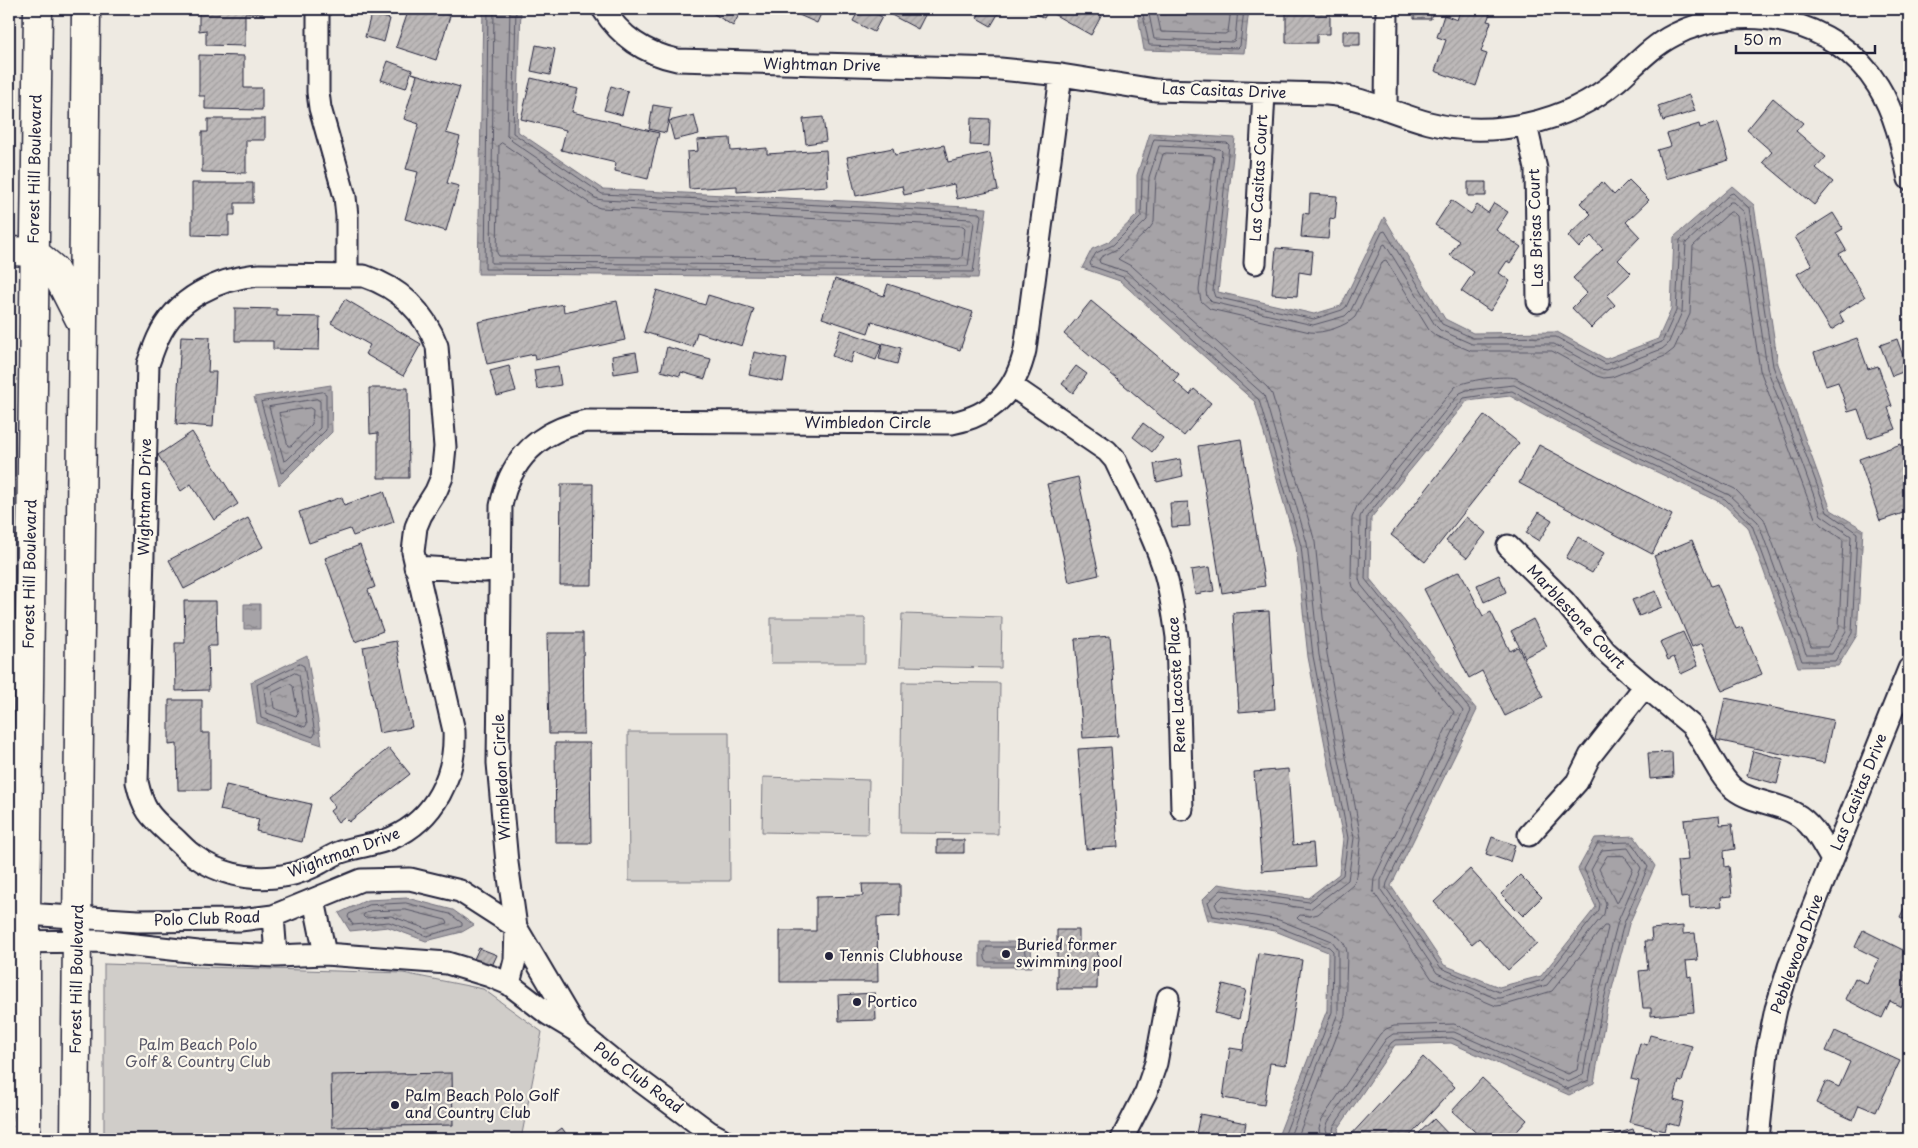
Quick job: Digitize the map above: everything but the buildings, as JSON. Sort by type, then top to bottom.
[{"type":"main road","name":"Forest Hill Boulevard","points":[[26,1139],[18,942],[21,251],[38,9]]},
{"type":"main road","name":"Forest Hill Boulevard","points":[[76,1139],[66,929],[84,327],[86,9]]},
{"type":"main road","points":[[21,251],[54,270],[84,327]]},
{"type":"street","points":[[318,9],[318,92],[320,108],[345,197],[347,216],[346,276]]},
{"type":"street","name":"Wightman Drive","points":[[603,9],[619,30],[640,47],[651,53],[677,60],[1000,69],[1061,74]]},
{"type":"street","points":[[1386,109],[1387,9]]},
{"type":"street","name":"Las Casitas Drive","points":[[1061,74],[1155,90],[1342,95],[1429,123],[1461,128],[1491,129],[1526,125],[1552,118],[1580,105],[1617,80],[1650,50],[1672,35],[1693,26],[1718,19],[1744,16],[1770,18],[1807,28],[1831,40],[1852,56],[1870,74],[1890,108],[1899,132],[1909,179]]},
{"type":"street","name":"Wimbledon Circle","points":[[509,984],[516,960],[516,927],[507,863],[498,763],[501,506],[513,470],[529,449],[539,441],[561,428],[586,422],[952,423],[966,420],[992,408],[1012,386],[1022,364],[1025,350],[1061,74]]},
{"type":"street","name":"Las Casitas Court","points":[[1254,263],[1264,93]]},
{"type":"street","name":"Las Brisas Court","points":[[1526,125],[1536,169],[1538,302]]},
{"type":"street","name":"Wightman Drive","points":[[260,275],[364,276],[389,286],[410,301],[427,322],[437,346],[446,447],[445,462],[436,491],[416,527],[413,552],[415,567],[454,730],[455,744],[452,764],[446,783],[433,806],[416,823],[388,840],[342,852],[303,871],[276,877],[262,878],[234,875],[195,857],[162,828],[145,807],[137,782],[148,364],[158,338],[173,315],[194,296],[212,286],[232,279],[260,275]]},
{"type":"street","name":"Rene Lacoste Place","points":[[1012,386],[1107,451],[1115,460],[1156,548],[1165,572],[1174,611],[1177,637],[1182,809]]},
{"type":"street","name":"Marblestone Court","points":[[1508,546],[1564,601],[1605,651],[1691,725],[1732,787],[1742,795],[1794,812],[1816,832],[1832,860]]},
{"type":"street","points":[[415,567],[483,571],[500,569]]},
{"type":"street","name":"Las Casitas Drive","points":[[1832,860],[1909,669]]},
{"type":"street","points":[[1529,835],[1578,782],[1583,768],[1594,750],[1645,686]]},
{"type":"street","name":"Pebblewood Drive","points":[[1758,1139],[1767,1052],[1776,1009],[1790,967],[1832,860]]},
{"type":"street","name":"Polo Club Road","points":[[66,929],[138,921],[215,921],[273,916],[360,880],[410,879],[460,891],[516,927],[578,1032]]},
{"type":"street","points":[[314,900],[325,954]]},
{"type":"street","points":[[18,913],[66,929]]},
{"type":"street","points":[[273,916],[276,956]]},
{"type":"street","points":[[18,942],[66,929]]},
{"type":"street","name":"Polo Club Road","points":[[66,929],[100,941],[198,952],[276,956],[325,954],[447,963],[490,976],[509,984],[548,1014],[578,1032],[678,1109],[709,1132],[722,1139]]},
{"type":"street","points":[[1122,1139],[1146,1092],[1156,1063],[1168,998]]},
{"type":"green space","points":[[902,614],[1002,617],[1001,668],[900,666]]},
{"type":"green space","points":[[771,618],[865,618],[865,663],[771,663]]},
{"type":"green space","points":[[902,682],[1000,683],[998,834],[900,833]]},
{"type":"green space","points":[[628,732],[729,732],[730,881],[629,881]]},
{"type":"green space","points":[[763,777],[869,780],[868,834],[762,832]]},
{"type":"green space","name":"Palm Beach Polo Golf & Country Club","points":[[104,964],[403,973],[483,989],[542,1032],[521,1139],[104,1139]]},
{"type":"water","points":[[483,9],[521,9],[517,131],[603,189],[987,208],[978,278],[478,274]]},
{"type":"water","points":[[1137,9],[1249,9],[1244,53],[1144,50]]},
{"type":"water","points":[[1150,133],[1235,138],[1218,292],[1314,314],[1341,306],[1384,217],[1445,319],[1473,333],[1557,332],[1606,359],[1658,339],[1671,310],[1674,237],[1732,186],[1754,205],[1778,364],[1831,510],[1863,529],[1857,635],[1838,666],[1798,667],[1748,527],[1722,503],[1596,443],[1510,396],[1467,401],[1371,518],[1370,579],[1477,710],[1391,886],[1444,965],[1499,987],[1541,976],[1596,907],[1578,869],[1595,838],[1634,836],[1655,866],[1629,924],[1607,1008],[1594,1083],[1569,1095],[1451,1043],[1395,1045],[1338,1129],[1340,1139],[1277,1139],[1327,1010],[1328,952],[1275,931],[1208,920],[1202,900],[1218,884],[1308,898],[1339,874],[1343,839],[1308,657],[1296,546],[1255,402],[1120,281],[1082,268],[1092,249],[1110,241],[1137,215],[1137,175]]},
{"type":"water","points":[[331,385],[332,432],[279,485],[254,397]]},
{"type":"water","points":[[244,604],[260,604],[260,629],[244,629]]},
{"type":"water","points":[[307,655],[322,745],[257,723],[251,682]]},
{"type":"water","points":[[407,898],[453,910],[474,925],[462,932],[426,941],[388,927],[350,931],[339,913],[367,900]]},
{"type":"water","name":"Buried former swimming pool","points":[[980,942],[1031,942],[1032,967],[980,967]]},
{"type":"place","name":"Buried former swimming pool","points":[[1006,954]]},
{"type":"place","name":"Tennis Clubhouse","points":[[829,956]]},
{"type":"place","name":"Portico","points":[[857,1002]]},
{"type":"place","name":"Palm Beach Polo Golf and Country Club","points":[[395,1105]]}]
